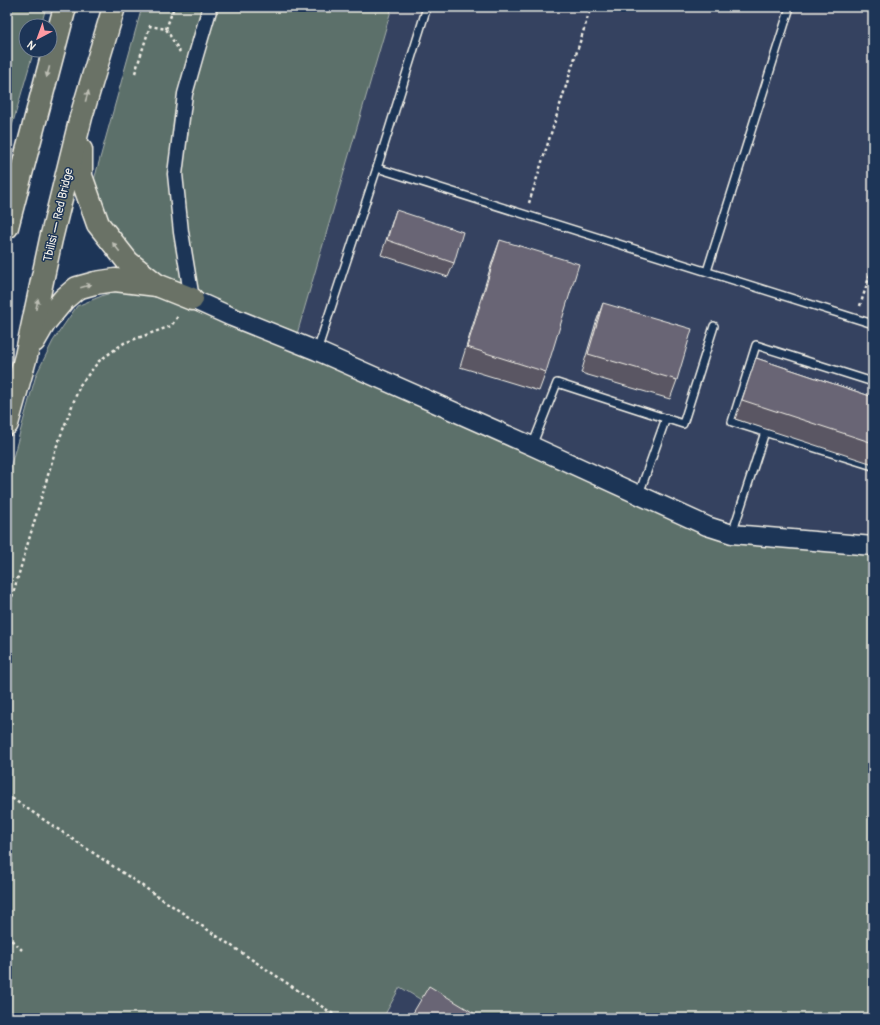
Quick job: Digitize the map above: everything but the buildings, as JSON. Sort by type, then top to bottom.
[{"type":"highway","points":[[7,227],[65,7]]},
{"type":"highway","name":"Tbilisi — Red Bridge","points":[[7,424],[26,356],[51,238],[81,117],[114,7]]},
{"type":"highway","points":[[81,117],[81,176],[98,224],[128,262],[158,285],[192,299]]},
{"type":"highway","points":[[26,356],[45,322],[64,299],[78,288],[95,283],[115,280],[158,285]]},
{"type":"street","points":[[210,7],[185,94],[175,174],[181,232],[192,299],[232,317],[317,351],[639,494],[707,526],[732,534],[873,546]]},
{"type":"lane","points":[[317,351],[377,168],[427,7]]},
{"type":"lane","points":[[707,271],[790,7]]},
{"type":"lane","points":[[377,168],[873,324]]},
{"type":"lane","points":[[532,446],[557,383],[683,424],[714,326]]},
{"type":"lane","points":[[873,382],[756,345],[732,422],[873,466]]},
{"type":"lane","points":[[639,494],[666,418]]},
{"type":"lane","points":[[732,534],[765,432]]},
{"type":"path","points":[[166,29],[174,7]]},
{"type":"path","points":[[526,214],[590,7]]},
{"type":"path","points":[[135,73],[150,26],[166,29],[191,72]]},
{"type":"path","points":[[856,318],[873,265]]},
{"type":"path","points":[[7,614],[56,448],[80,385],[99,361],[124,343],[171,326],[192,299]]},
{"type":"path","points":[[7,795],[339,1018]]},
{"type":"path","points":[[7,936],[22,950]]},
{"type":"shaded area","points":[[392,7],[873,7],[873,541],[735,530],[297,334]]},
{"type":"shaded area","points":[[400,987],[451,1018],[383,1018]]},
{"type":"green space","points":[[7,7],[46,7],[43,18],[18,18],[18,58],[32,58],[7,143]]},
{"type":"green space","points":[[142,7],[392,7],[297,334],[157,285],[89,198]]},
{"type":"green space","points":[[147,284],[733,540],[873,553],[873,1018],[451,1018],[400,987],[383,1018],[7,1018],[7,479],[36,375],[53,341],[77,306],[104,295]]}]
